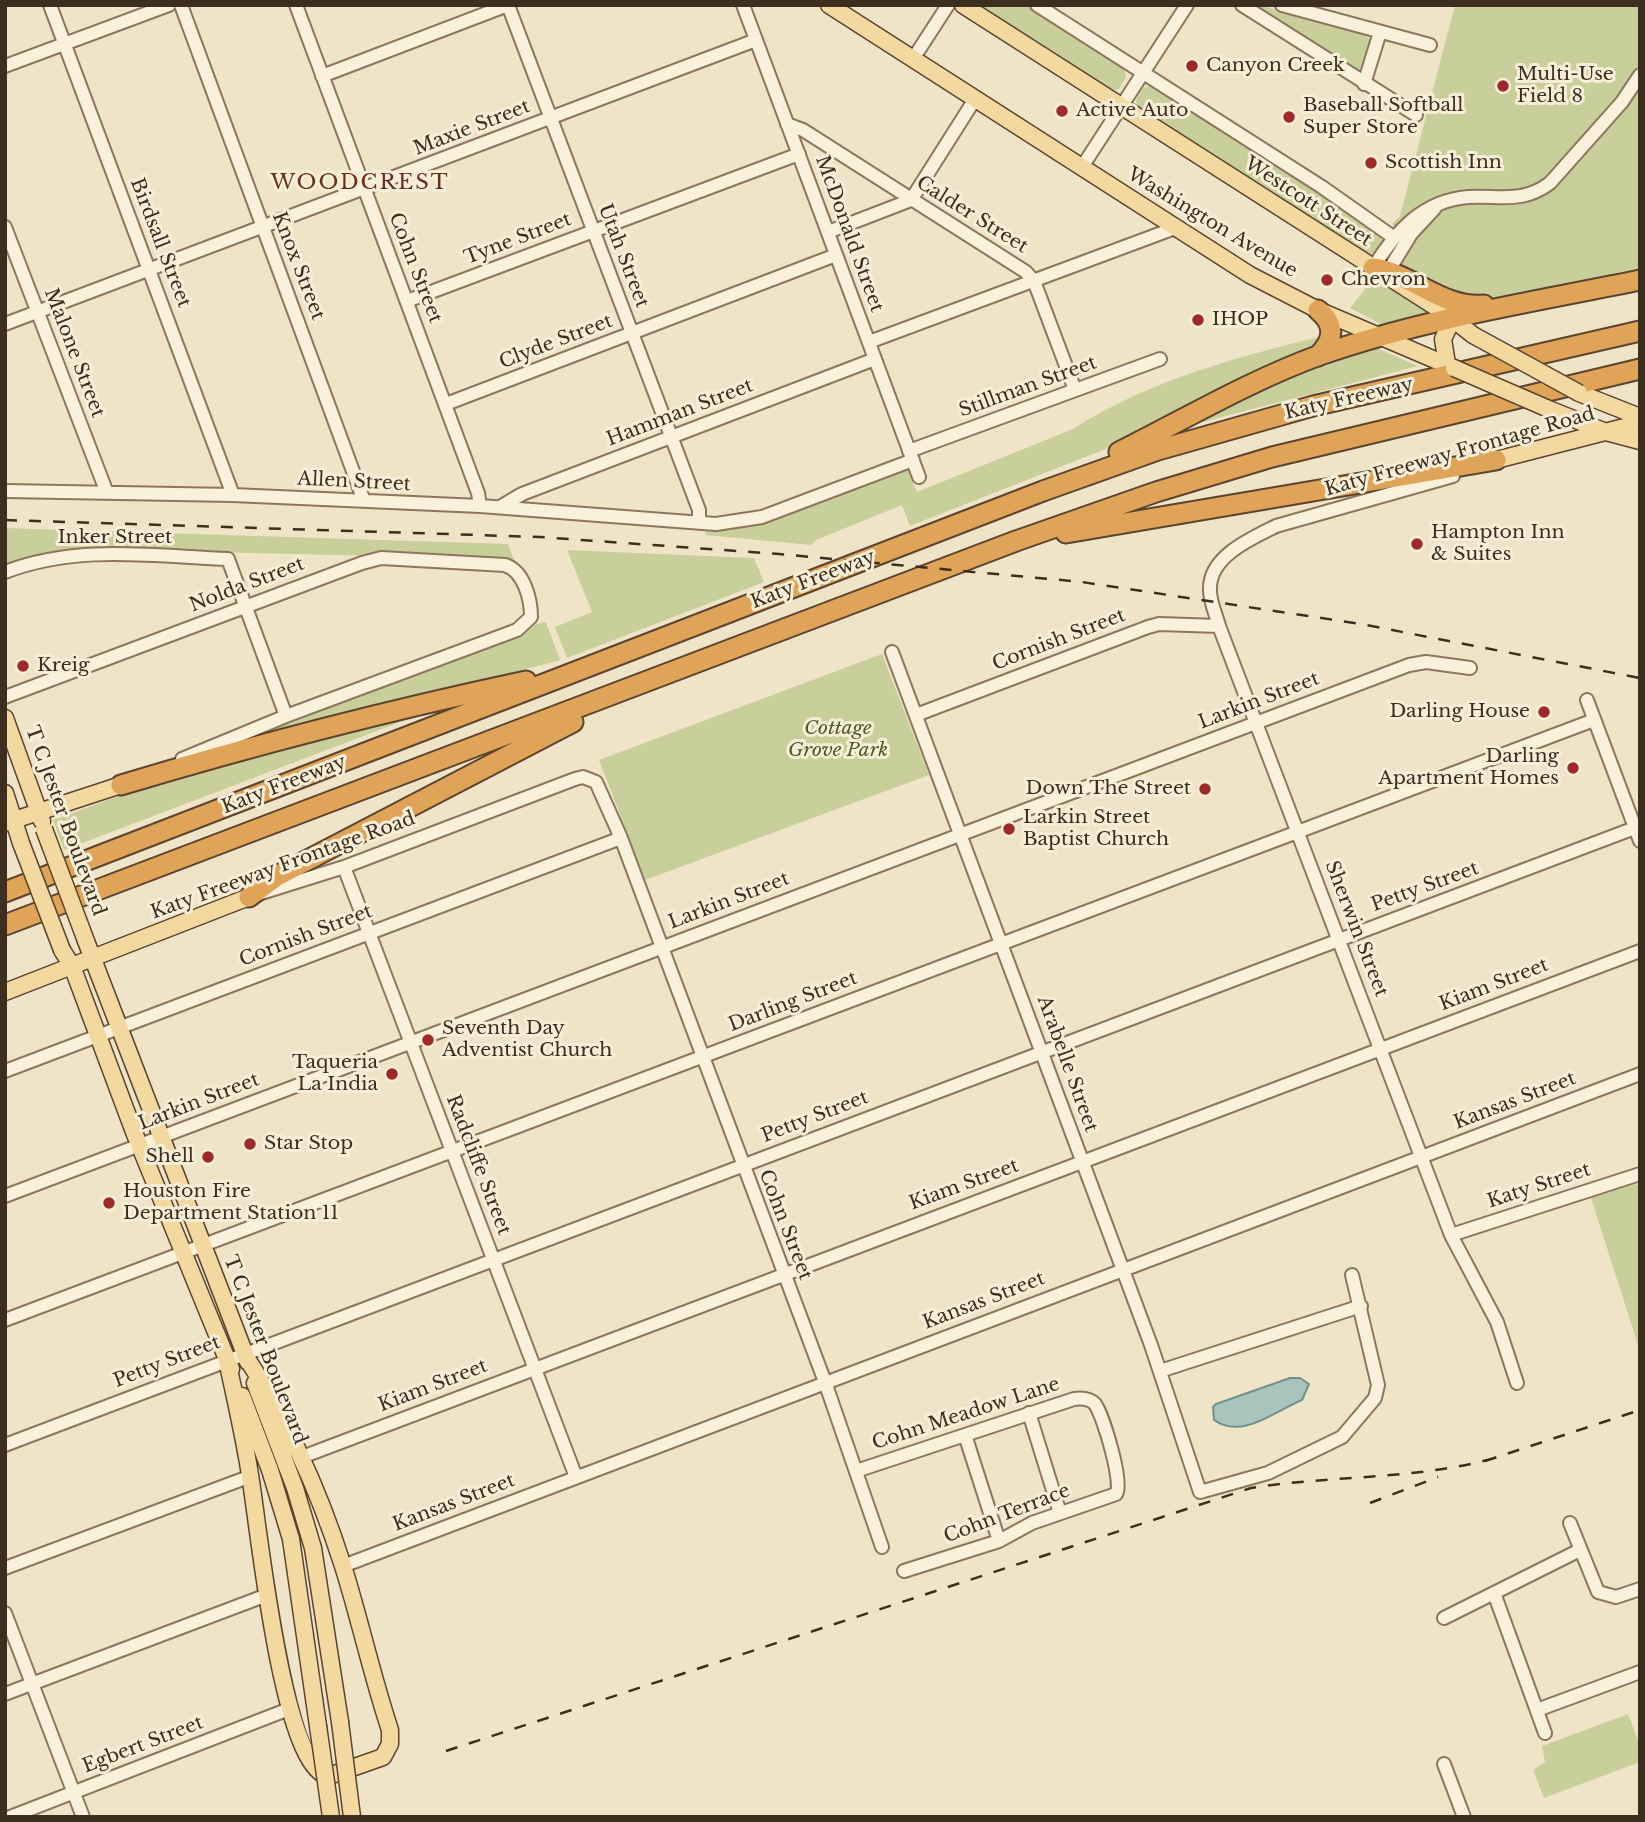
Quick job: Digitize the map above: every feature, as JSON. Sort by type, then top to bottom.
[{"type":"highway","points":[[1381,269],[1454,302],[1503,307]]},
{"type":"highway","points":[[1043,491],[1283,370],[1318,356],[1379,337],[1503,307],[1640,280]]},
{"type":"highway","points":[[1318,310],[1328,318],[1332,331],[1328,346],[1318,356]]},
{"type":"highway","name":"Katy Freeway","points":[[5,892],[1043,491],[1158,450],[1313,406],[1640,331]]},
{"type":"highway","name":"Katy Freeway","points":[[6,925],[1016,541],[1156,492],[1272,457],[1640,369]]},
{"type":"highway","points":[[1016,541],[1496,460]]},
{"type":"highway","points":[[121,785],[213,757],[443,698],[585,668]]},
{"type":"highway","points":[[249,897],[277,876],[642,685]]},
{"type":"highway","points":[[5,877],[50,875]]},
{"type":"main road","name":"Washington Avenue","points":[[829,5],[1250,275],[1379,337],[1441,359],[1640,441]]},
{"type":"main road","name":"Westcott Street","points":[[963,5],[1122,108],[1381,269],[1473,335],[1579,393],[1640,417]]},
{"type":"main road","points":[[1441,359],[1443,339],[1452,320]]},
{"type":"main road","points":[[1579,393],[1596,425]]},
{"type":"main road","name":"Katy Freeway Frontage Road","points":[[1496,460],[1596,425],[1640,423]]},
{"type":"main road","name":"T C Jester Boulevard","points":[[5,718],[40,811],[44,829],[308,1529],[340,1722],[352,1817]]},
{"type":"main road","points":[[10,821],[121,785]]},
{"type":"main road","name":"T C Jester Boulevard","points":[[5,793],[10,821],[19,835],[62,950],[72,967],[139,1145],[270,1470],[291,1539],[331,1817]]},
{"type":"main road","name":"Katy Freeway Frontage Road","points":[[5,992],[249,897]]},
{"type":"main road","points":[[170,1217],[188,1205]]},
{"type":"main road","points":[[227,1360],[251,1476],[267,1595],[289,1709],[307,1760],[324,1776],[378,1760],[388,1748],[390,1730],[343,1566],[302,1457],[272,1396],[244,1354]]},
{"type":"street","name":"Birdsall Street","points":[[50,5],[233,495]]},
{"type":"street","points":[[5,66],[169,5]]},
{"type":"street","name":"Knox Street","points":[[181,5],[363,501]]},
{"type":"street","name":"Cohn Street","points":[[296,5],[446,404],[478,493],[480,506]]},
{"type":"street","points":[[322,76],[508,5]]},
{"type":"street","name":"Utah Street","points":[[508,5],[699,510],[699,522]]},
{"type":"street","name":"McDonald Street","points":[[743,5],[919,477]]},
{"type":"street","points":[[913,59],[948,5]]},
{"type":"street","name":"Westcott Street","points":[[1037,5],[1322,187],[1393,236]]},
{"type":"street","points":[[1082,167],[1187,5]]},
{"type":"street","points":[[1242,5],[1416,115]]},
{"type":"street","points":[[1282,5],[1430,45]]},
{"type":"street","points":[[1364,84],[1380,32]]},
{"type":"street","name":"Maxie Street","points":[[5,324],[756,40]]},
{"type":"street","points":[[1381,269],[1393,236],[1420,212],[1468,197],[1509,200],[1538,193],[1616,110],[1640,75]]},
{"type":"street","points":[[828,232],[911,200],[975,99]]},
{"type":"street","name":"Calder Street","points":[[788,124],[803,130],[1026,272],[1034,281],[1075,390]]},
{"type":"street","name":"Tyne Street","points":[[407,301],[799,154]]},
{"type":"street","points":[[1381,269],[1435,208]]},
{"type":"street","name":"Malone Street","points":[[5,227],[107,493]]},
{"type":"street","points":[[869,342],[1175,228]]},
{"type":"street","name":"Clyde Street","points":[[446,404],[836,255]]},
{"type":"street","name":"Hamman Street","points":[[500,508],[522,494],[875,359]]},
{"type":"street","name":"Stillman Street","points":[[699,522],[741,522],[762,517],[911,455],[1160,359]]},
{"type":"street","name":"Katy Freeway Frontage Road","points":[[1291,521],[1455,475],[1496,460]]},
{"type":"street","name":"Allen Street","points":[[5,491],[233,495],[480,506],[699,522]]},
{"type":"street","name":"Sherwin Street","points":[[1291,521],[1255,536],[1237,547],[1218,566],[1210,583],[1210,593],[1219,626],[1451,1235],[1497,1322],[1517,1383]]},
{"type":"street","name":"Inker Street","points":[[5,572],[47,558],[79,554],[228,559],[245,607]]},
{"type":"street","name":"Nolda Street","points":[[5,697],[342,569],[382,558],[512,567],[520,576],[531,604],[531,617],[517,630],[286,716]]},
{"type":"street","points":[[121,785],[286,716],[245,607]]},
{"type":"street","name":"Cornish Street","points":[[916,715],[1148,627],[1159,624],[1219,626]]},
{"type":"street","name":"Arabelle Street","points":[[892,652],[1123,1269],[1200,1492],[1268,1473],[1329,1444],[1350,1430],[1378,1391],[1361,1306]]},
{"type":"street","name":"Larkin Street","points":[[5,1196],[1409,665],[1426,662],[1470,668]]},
{"type":"street","points":[[1587,701],[1637,827],[1640,841]]},
{"type":"street","name":"Darling Street","points":[[5,1320],[1594,720]]},
{"type":"street","name":"Cohn Street","points":[[575,779],[592,780],[601,790],[621,838],[825,1382],[882,1547]]},
{"type":"street","name":"Katy Freeway Frontage Road","points":[[249,897],[344,867],[575,779]]},
{"type":"street","name":"Petty Street","points":[[5,1445],[1637,827]]},
{"type":"street","name":"Cornish Street","points":[[5,1070],[621,838]]},
{"type":"street","name":"Radcliffe Street","points":[[344,867],[576,1477]]},
{"type":"street","name":"Kiam Street","points":[[302,1457],[782,1273],[1640,951]]},
{"type":"street","name":"Kansas Street","points":[[343,1566],[1640,1074]]},
{"type":"street","name":"Katy Street","points":[[1451,1235],[1640,1174]]},
{"type":"street","points":[[1160,1371],[1361,1306],[1352,1275]]},
{"type":"street","name":"Cohn Meadow Lane","points":[[856,1471],[1074,1399],[1088,1399],[1097,1408],[1119,1476],[1120,1490]]},
{"type":"street","points":[[1029,1413],[1060,1513]]},
{"type":"street","points":[[965,1435],[999,1541]]},
{"type":"street","points":[[5,1568],[251,1476]]},
{"type":"street","name":"Cohn Terrace","points":[[904,1571],[999,1541],[1032,1523],[1111,1498],[1120,1490]]},
{"type":"street","points":[[1570,1523],[1595,1589],[1604,1596],[1616,1597],[1640,1589]]},
{"type":"street","points":[[1444,1618],[1580,1550]]},
{"type":"street","points":[[1494,1594],[1545,1733]]},
{"type":"street","points":[[5,1693],[267,1595]]},
{"type":"street","points":[[5,1613],[83,1817]]},
{"type":"street","points":[[1537,1710],[1640,1672]]},
{"type":"street","name":"Egbert Street","points":[[10,1817],[289,1709]]},
{"type":"street","points":[[1444,1764],[1464,1817]]},
{"type":"green space","points":[[976,5],[1026,5],[1124,69],[1126,77],[1119,89],[1112,91]]},
{"type":"green space","points":[[1455,5],[1640,5],[1640,268],[1484,302],[1469,302],[1401,270],[1399,264],[1413,241],[1392,224],[1400,216]]},
{"type":"green space","points":[[1262,6],[1367,35],[1371,41],[1360,74],[1255,7]]},
{"type":"green space","points":[[1150,86],[1379,231],[1383,244],[1375,254],[1367,254],[1138,110],[1136,100],[1143,88]]},
{"type":"green space","points":[[1356,267],[1434,317],[1393,330],[1350,308],[1366,288],[1352,274]]},
{"type":"green space","points":[[1327,335],[1324,344],[1154,430],[910,526],[902,505],[816,540],[811,545],[705,535],[706,527],[730,527],[781,516],[907,468],[917,492],[1073,429],[1164,383],[1228,361]]},
{"type":"green space","points":[[1372,346],[1418,366],[1203,422],[1201,415],[1250,391]]},
{"type":"green space","points":[[5,528],[508,544],[516,565],[379,556],[81,549],[45,553],[5,566]]},
{"type":"green space","points":[[567,550],[754,558],[764,582],[567,658],[555,627],[592,612]]},
{"type":"green space","points":[[546,622],[560,660],[268,739],[266,732],[516,637],[533,625]]},
{"type":"green space","name":"Cottage Grove Park","points":[[882,654],[929,775],[645,880],[599,760]]},
{"type":"green space","points":[[424,713],[64,850],[53,820],[195,768]]},
{"type":"green space","points":[[1640,1183],[1640,1348],[1639,1348],[1591,1198]]},
{"type":"green space","points":[[1628,1714],[1640,1745],[1640,1762],[1544,1798],[1533,1770],[1545,1762],[1542,1746]]},
{"type":"water","points":[[1290,1378],[1300,1378],[1309,1384],[1302,1400],[1247,1425],[1236,1427],[1214,1420],[1213,1407],[1216,1404]]},
{"type":"railway","points":[[5,520],[540,537],[779,554],[1082,582],[1361,624],[1640,678]]},
{"type":"railway","points":[[1485,1461],[1640,1410]]},
{"type":"railway","points":[[446,1751],[1251,1488],[1404,1474],[1495,1458]]},
{"type":"railway","points":[[1370,1503],[1438,1477]]},
{"type":"place","name":"Canyon Creek","points":[[1192,66]]},
{"type":"place","name":"Multi-Use Field 8","points":[[1503,86]]},
{"type":"place","name":"Active Auto","points":[[1062,111]]},
{"type":"place","name":"Baseball Softball Super Store","points":[[1289,117]]},
{"type":"place","name":"Scottish Inn","points":[[1371,163]]},
{"type":"place","name":"Chevron","points":[[1327,280]]},
{"type":"place","name":"IHOP","points":[[1198,320]]},
{"type":"place","name":"Hampton Inn & Suites","points":[[1417,544]]},
{"type":"place","name":"Kreig","points":[[23,666]]},
{"type":"place","name":"Darling House","points":[[1544,712]]},
{"type":"place","name":"Darling Apartment Homes","points":[[1573,768]]},
{"type":"place","name":"Down The Street","points":[[1205,789]]},
{"type":"place","name":"Larkin Street Baptist Church","points":[[1009,829]]},
{"type":"place","name":"Seventh Day Adventist Church","points":[[428,1040]]},
{"type":"place","name":"Taqueria La India","points":[[392,1074]]},
{"type":"place","name":"Star Stop","points":[[250,1144]]},
{"type":"place","name":"Shell","points":[[208,1157]]},
{"type":"place","name":"Houston Fire Department Station 11","points":[[109,1203]]},
{"type":"district","name":"WOODCREST","points":[[360,183]]}]
